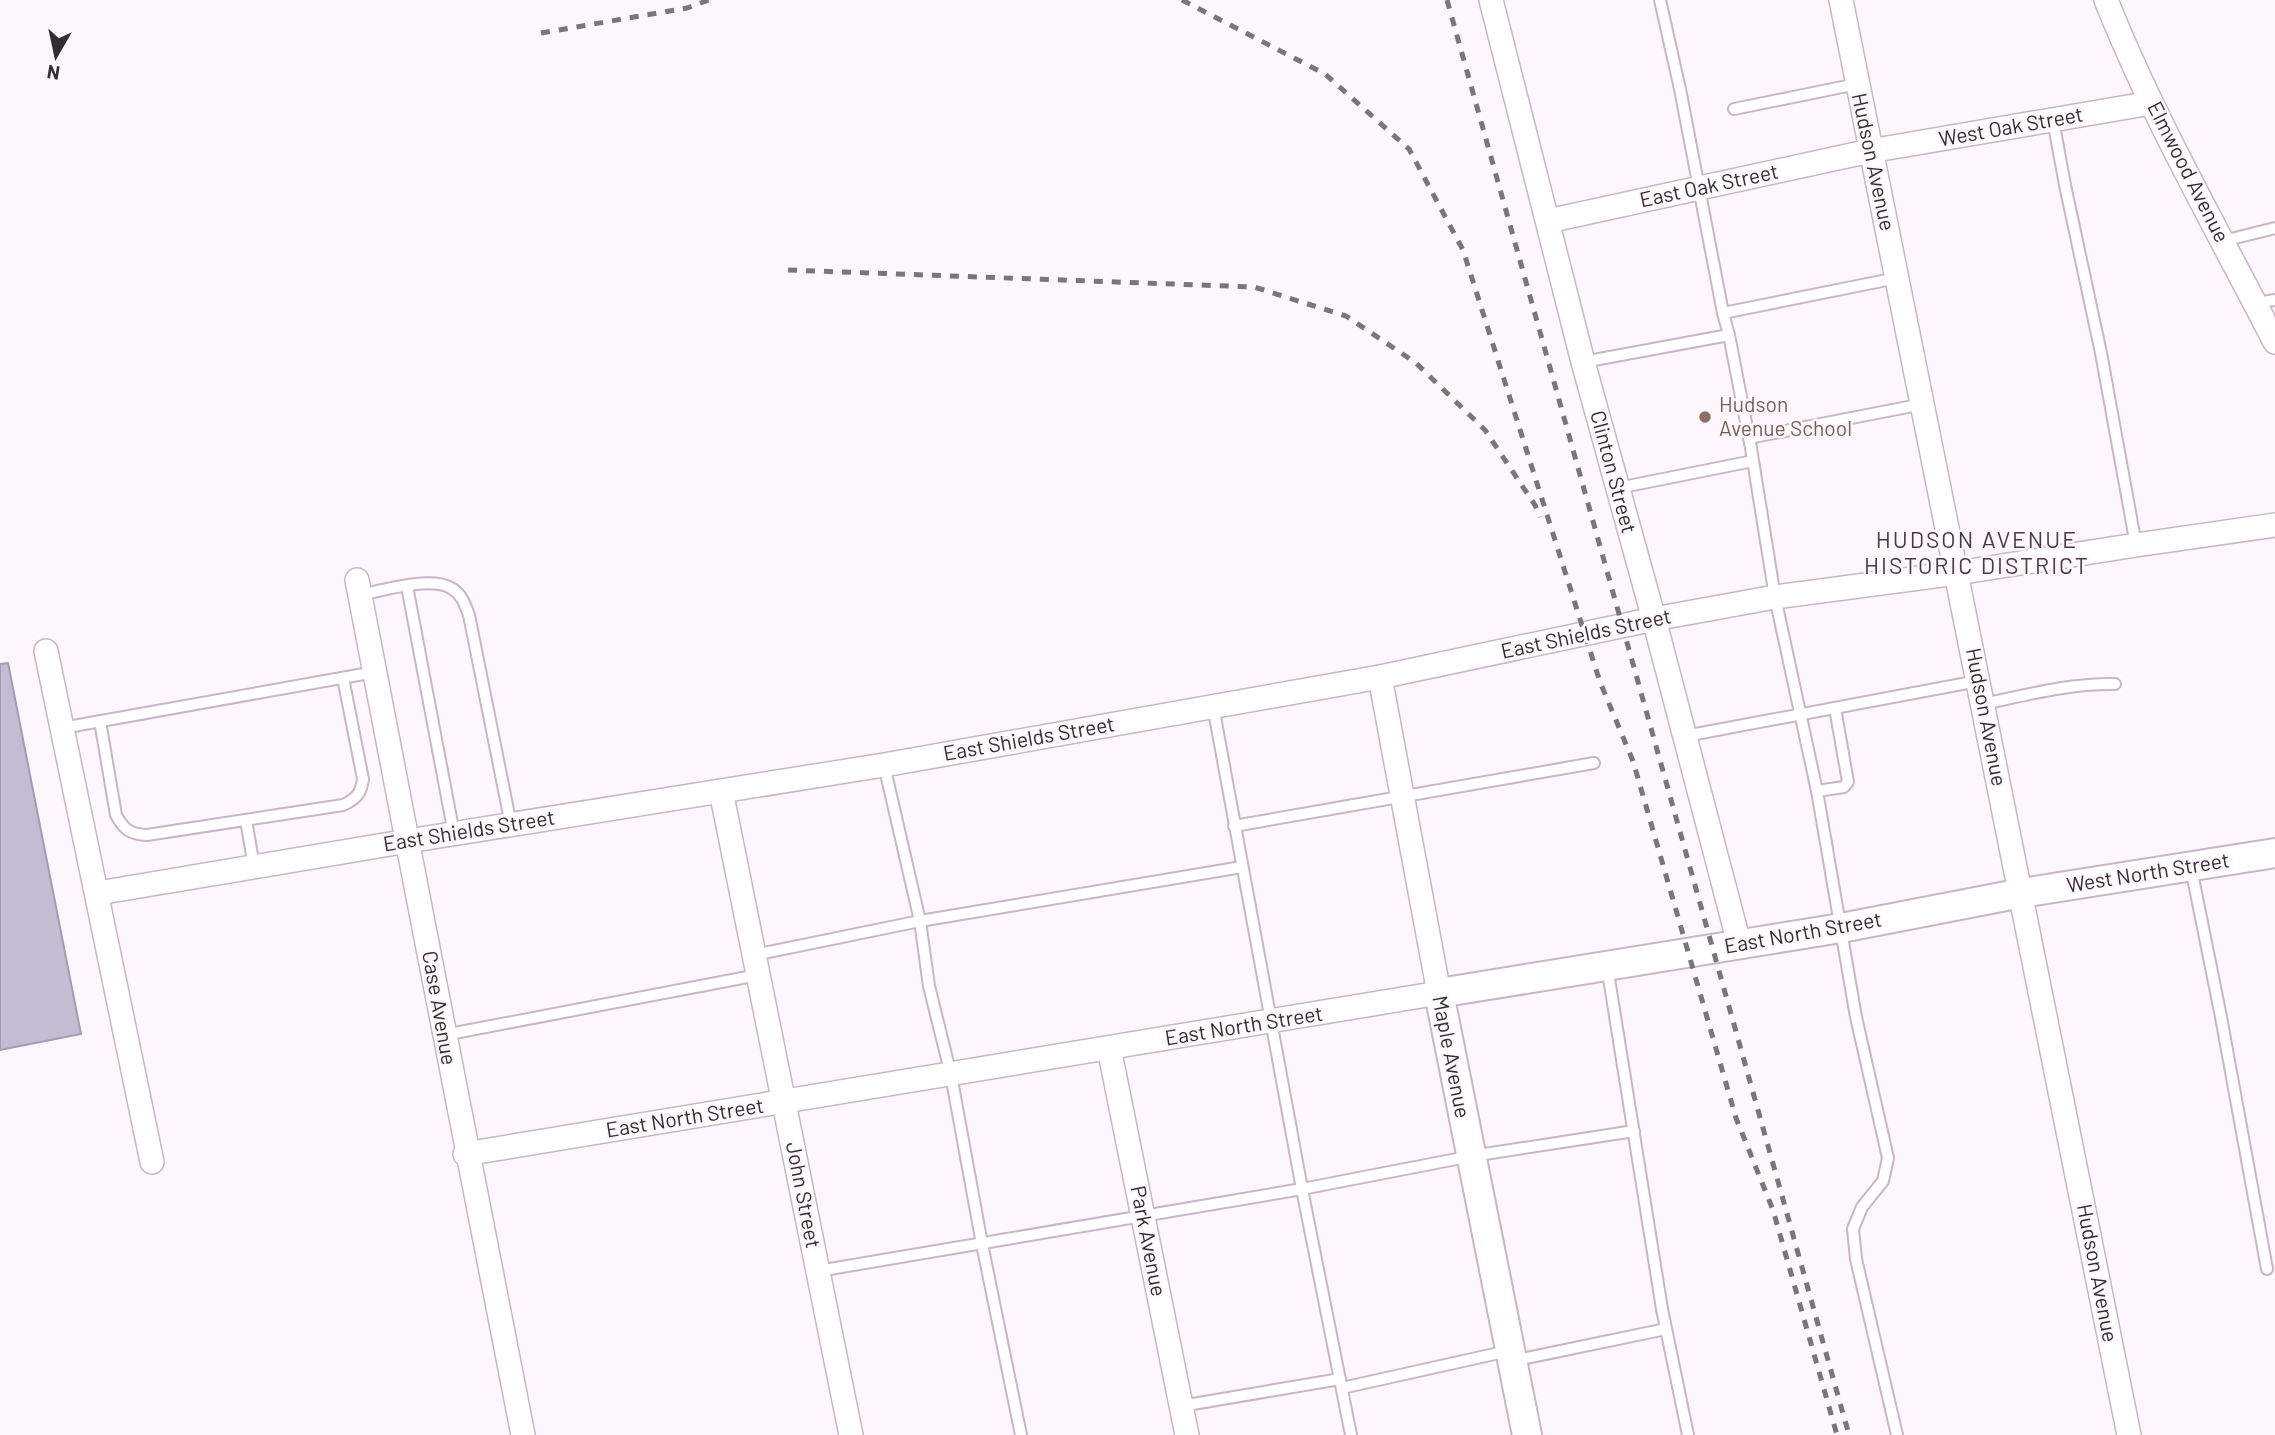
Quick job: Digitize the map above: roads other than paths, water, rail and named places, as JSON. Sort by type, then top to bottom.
[{"type":"street","name":"Clinton Street","points":[[1491,0],[1583,362],[1739,943]]},
{"type":"street","name":"Hudson Avenue","points":[[1841,0],[2130,1435]]},
{"type":"street","name":"Elmwood Avenue","points":[[2106,0],[2151,103],[2223,241],[2265,301],[2275,342]]},
{"type":"street","name":"West Oak Street","points":[[1870,151],[2151,103]]},
{"type":"street","name":"East Oak Street","points":[[1548,221],[1870,151]]},
{"type":"street","name":"East Shields Street","points":[[98,893],[884,765],[1380,677],[1654,619],[1775,597],[1957,573],[2275,525]]},
{"type":"street","name":"Case Avenue","points":[[358,587],[466,1154],[523,1435]]},
{"type":"street","points":[[46,651],[152,1162]]},
{"type":"street","name":"Maple Avenue","points":[[1380,677],[1438,993],[1527,1435]]},
{"type":"street","name":"John Street","points":[[721,791],[851,1435]]},
{"type":"street","name":"West North Street","points":[[2022,893],[2275,853]]},
{"type":"street","name":"East North Street","points":[[466,1154],[1841,928],[2022,893]]},
{"type":"street","name":"Park Avenue","points":[[1109,1048],[1187,1435]]},
{"type":"lane","points":[[1660,0],[1678,78],[1749,438],[1775,597],[1816,791],[1856,1017],[1888,1158],[1882,1181],[1862,1207],[1853,1229],[1856,1259],[1897,1435]]},
{"type":"lane","points":[[1734,109],[1857,84]]},
{"type":"lane","points":[[2053,120],[2101,353],[2136,545]]},
{"type":"lane","points":[[2223,241],[2275,228]]},
{"type":"lane","points":[[1723,313],[1897,278]]},
{"type":"lane","points":[[1583,362],[1729,335]]},
{"type":"lane","points":[[1749,438],[1923,404]]},
{"type":"lane","points":[[1618,488],[1753,461]]},
{"type":"lane","points":[[358,587],[431,583],[450,587],[462,598],[469,615],[511,825]]},
{"type":"lane","points":[[407,586],[454,834]]},
{"type":"lane","points":[[62,728],[375,672]]},
{"type":"lane","points":[[100,722],[116,815],[123,828],[132,834],[147,835],[343,805],[354,800],[361,792],[363,779],[343,678]]},
{"type":"lane","points":[[1685,736],[1979,680]]},
{"type":"lane","points":[[1984,704],[2027,694],[2115,684]]},
{"type":"lane","points":[[1213,706],[1351,1435]]},
{"type":"lane","points":[[1816,791],[1844,787],[1848,782],[1835,708]]},
{"type":"lane","points":[[1234,826],[1594,763]]},
{"type":"lane","points":[[884,765],[920,921],[929,986],[951,1075],[1021,1435]]},
{"type":"lane","points":[[246,820],[254,867]]},
{"type":"lane","points":[[2191,865],[2267,1269]]},
{"type":"lane","points":[[444,1035],[756,965],[920,921],[1242,867]]},
{"type":"lane","points":[[1607,966],[1666,1329],[1688,1435]]},
{"type":"lane","points":[[818,1271],[1303,1189],[1472,1156],[1634,1131]]},
{"type":"lane","points":[[1181,1406],[1341,1383],[1666,1329]]},
{"type":"railway","points":[[541,33],[687,8],[709,0]]},
{"type":"railway","points":[[1182,0],[1325,74],[1409,149],[1463,250],[1600,682],[1633,761],[1736,1118],[1773,1210],[1837,1435]]},
{"type":"railway","points":[[1447,0],[1849,1435]]},
{"type":"railway","points":[[788,270],[1254,287],[1346,316],[1416,363],[1485,430],[1535,505],[1540,517]]},
{"type":"place","name":"Hudson Avenue School","points":[[1705,417]]},
{"type":"district","name":"HUDSON AVENUE HISTORIC DISTRICT","points":[[1977,553]]}]
